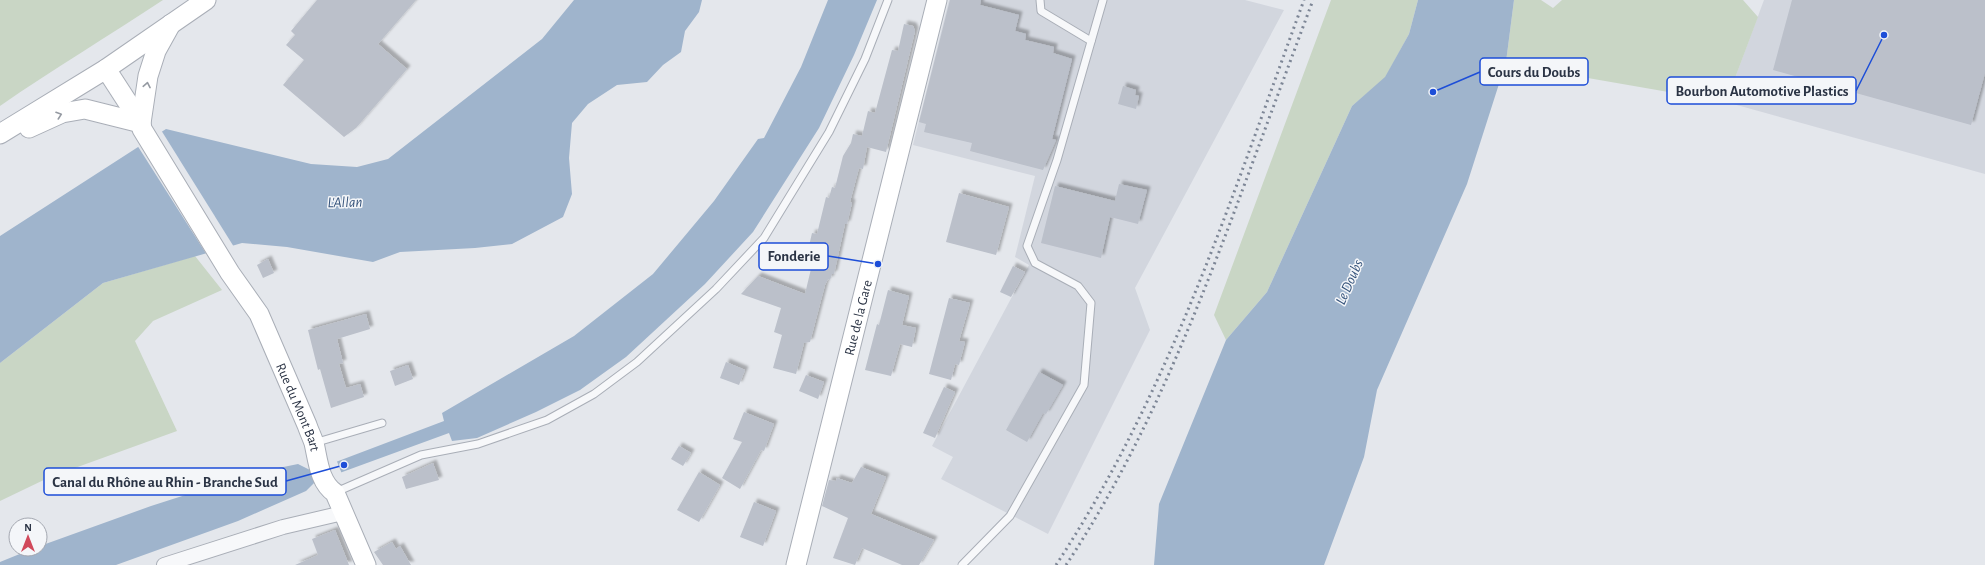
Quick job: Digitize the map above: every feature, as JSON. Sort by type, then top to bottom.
[{"type":"main road","points":[[0,134],[106,69],[206,0]]},
{"type":"main road","name":"Rue de la Gare","points":[[796,565],[937,0]]},
{"type":"main road","points":[[0,145],[40,122],[62,113],[85,109],[141,126],[148,76],[156,51],[171,24]]},
{"type":"main road","name":"Rue du Mont Bart","points":[[106,69],[230,273],[258,314],[331,490],[343,512],[366,565]]},
{"type":"street","points":[[164,565],[283,527],[343,512]]},
{"type":"lane","points":[[331,490],[421,455],[478,444],[547,420],[594,394],[637,362],[716,290],[764,238],[829,132],[865,58],[888,0]]},
{"type":"lane","points":[[1040,0],[1041,11],[1091,41]]},
{"type":"lane","points":[[962,565],[1010,516],[1084,385],[1091,303],[1078,286],[1035,263],[1027,246],[1057,160],[1103,0]]},
{"type":"lane","points":[[315,450],[382,423]]},
{"type":"shaded area","points":[[949,0],[1245,0],[1284,10],[1135,288],[1150,330],[1048,534],[941,479],[953,457],[932,446],[1029,265],[1015,257],[1035,176],[913,145]]},
{"type":"shaded area","points":[[1764,0],[1985,0],[1985,174],[1726,102]]},
{"type":"green space","points":[[0,0],[163,0],[0,106]]},
{"type":"green space","points":[[1331,0],[1418,0],[1409,34],[1385,78],[1352,106],[1267,292],[1226,340],[1214,315]]},
{"type":"green space","points":[[1514,0],[1541,0],[1553,8],[1562,0],[1743,0],[1758,17],[1726,102],[1536,69],[1506,62]]},
{"type":"green space","points":[[195,256],[222,290],[153,321],[135,341],[177,431],[50,477],[0,501],[0,363],[103,283]]},
{"type":"water","name":"L'Allan","points":[[574,0],[702,0],[699,12],[685,31],[681,52],[663,65],[647,82],[617,85],[588,104],[572,123],[569,158],[572,194],[563,217],[512,244],[475,248],[400,252],[373,262],[287,247],[242,243],[103,283],[0,363],[0,236],[166,129],[311,164],[357,167],[388,159],[542,39]]},
{"type":"water","points":[[828,0],[877,0],[854,55],[819,128],[753,232],[705,284],[626,357],[580,390],[536,412],[477,438],[452,441],[449,433],[315,482],[306,491],[238,521],[116,565],[0,565],[0,562],[12,557],[48,557],[48,543],[151,506],[254,473],[298,464],[312,471],[444,421],[442,413],[574,336],[653,274],[714,201],[758,139],[764,138],[801,67]]},
{"type":"water","name":"Le Doubs","points":[[1418,0],[1514,0],[1506,62],[1467,184],[1377,390],[1364,457],[1324,565],[1154,565],[1159,504],[1226,340],[1267,292],[1352,106],[1385,77],[1409,34]]},
{"type":"pier","points":[[161,130],[234,247],[207,255],[137,145]]},
{"type":"pier","points":[[336,459],[342,474],[316,484],[309,467],[312,468]]},
{"type":"building","points":[[317,0],[416,0],[378,44],[407,69],[356,128],[344,137],[283,85],[304,60],[286,45],[295,35],[291,31]]},
{"type":"building","points":[[950,0],[981,0],[980,5],[1019,15],[1015,31],[1026,34],[1025,40],[1054,47],[1053,53],[1072,59],[1052,139],[1056,140],[1043,170],[970,151],[972,143],[924,132],[926,124],[919,122]]},
{"type":"building","points":[[1792,0],[1985,0],[1985,73],[1971,125],[1773,70]]},
{"type":"building","points":[[904,24],[913,26],[915,31],[886,152],[867,147],[863,169],[859,168],[850,202],[852,203],[847,224],[845,224],[834,274],[832,274],[830,280],[828,279],[825,285],[810,342],[804,343],[796,374],[773,368],[782,335],[774,332],[781,308],[741,294],[758,276],[805,294],[816,248],[809,246],[812,233],[817,234],[826,197],[829,198],[832,187],[835,188],[843,156],[851,143],[853,134],[862,136],[868,111],[875,113],[892,50],[898,51]]},
{"type":"building","points":[[1123,86],[1136,90],[1135,95],[1139,96],[1136,109],[1118,104]]},
{"type":"building","points":[[1119,184],[1147,190],[1138,224],[1110,217],[1101,258],[1041,243],[1055,186],[1115,201]]},
{"type":"building","points":[[959,193],[1009,207],[996,255],[946,242]]},
{"type":"building","points":[[268,259],[274,273],[263,278],[257,265]]},
{"type":"building","points":[[1013,266],[1025,272],[1011,297],[1000,292]]},
{"type":"building","points":[[888,290],[909,296],[902,325],[916,328],[912,347],[900,344],[891,376],[865,370]]},
{"type":"building","points":[[949,298],[970,303],[959,341],[965,342],[959,365],[955,364],[951,380],[929,374]]},
{"type":"building","points":[[366,314],[370,329],[337,339],[343,363],[339,364],[346,388],[360,384],[364,397],[331,408],[320,369],[318,370],[308,330]]},
{"type":"building","points":[[726,362],[745,370],[739,385],[720,378]]},
{"type":"building","points":[[408,365],[413,379],[395,386],[390,371]]},
{"type":"building","points":[[1039,372],[1063,385],[1046,414],[1043,413],[1027,442],[1006,430]]},
{"type":"building","points":[[806,375],[824,382],[818,399],[799,391]]},
{"type":"building","points":[[944,387],[955,392],[935,438],[923,433]]},
{"type":"building","points":[[744,412],[774,424],[764,451],[761,450],[740,489],[722,478],[742,442],[733,439]]},
{"type":"building","points":[[679,446],[691,453],[683,466],[671,459]]},
{"type":"building","points":[[433,463],[439,480],[406,489],[402,477]]},
{"type":"building","points":[[861,467],[886,477],[871,514],[934,540],[919,565],[902,565],[862,548],[855,565],[833,558],[848,518],[822,506],[829,480],[836,481],[837,478],[852,483]]},
{"type":"building","points":[[699,472],[720,485],[699,522],[677,510]]},
{"type":"building","points":[[754,502],[776,511],[763,546],[740,537]]},
{"type":"building","points":[[335,530],[349,565],[295,565],[318,555],[312,539]]},
{"type":"building","points":[[392,542],[396,549],[400,546],[411,565],[383,565],[374,552]]},
{"type":"railway","points":[[1056,565],[1096,499],[1133,431],[1166,361],[1224,218],[1304,0]]},
{"type":"railway","points":[[1066,565],[1117,480],[1161,392],[1181,347],[1235,210],[1313,0]]},
{"type":"place","name":"Bourbon Automotive Plastics","points":[[1884,35]]},
{"type":"place","name":"Cours du Doubs","points":[[1433,92]]},
{"type":"place","name":"Fonderie","points":[[878,264]]},
{"type":"place","name":"Canal du Rhône au Rhin - Branche Sud","points":[[344,465]]}]
